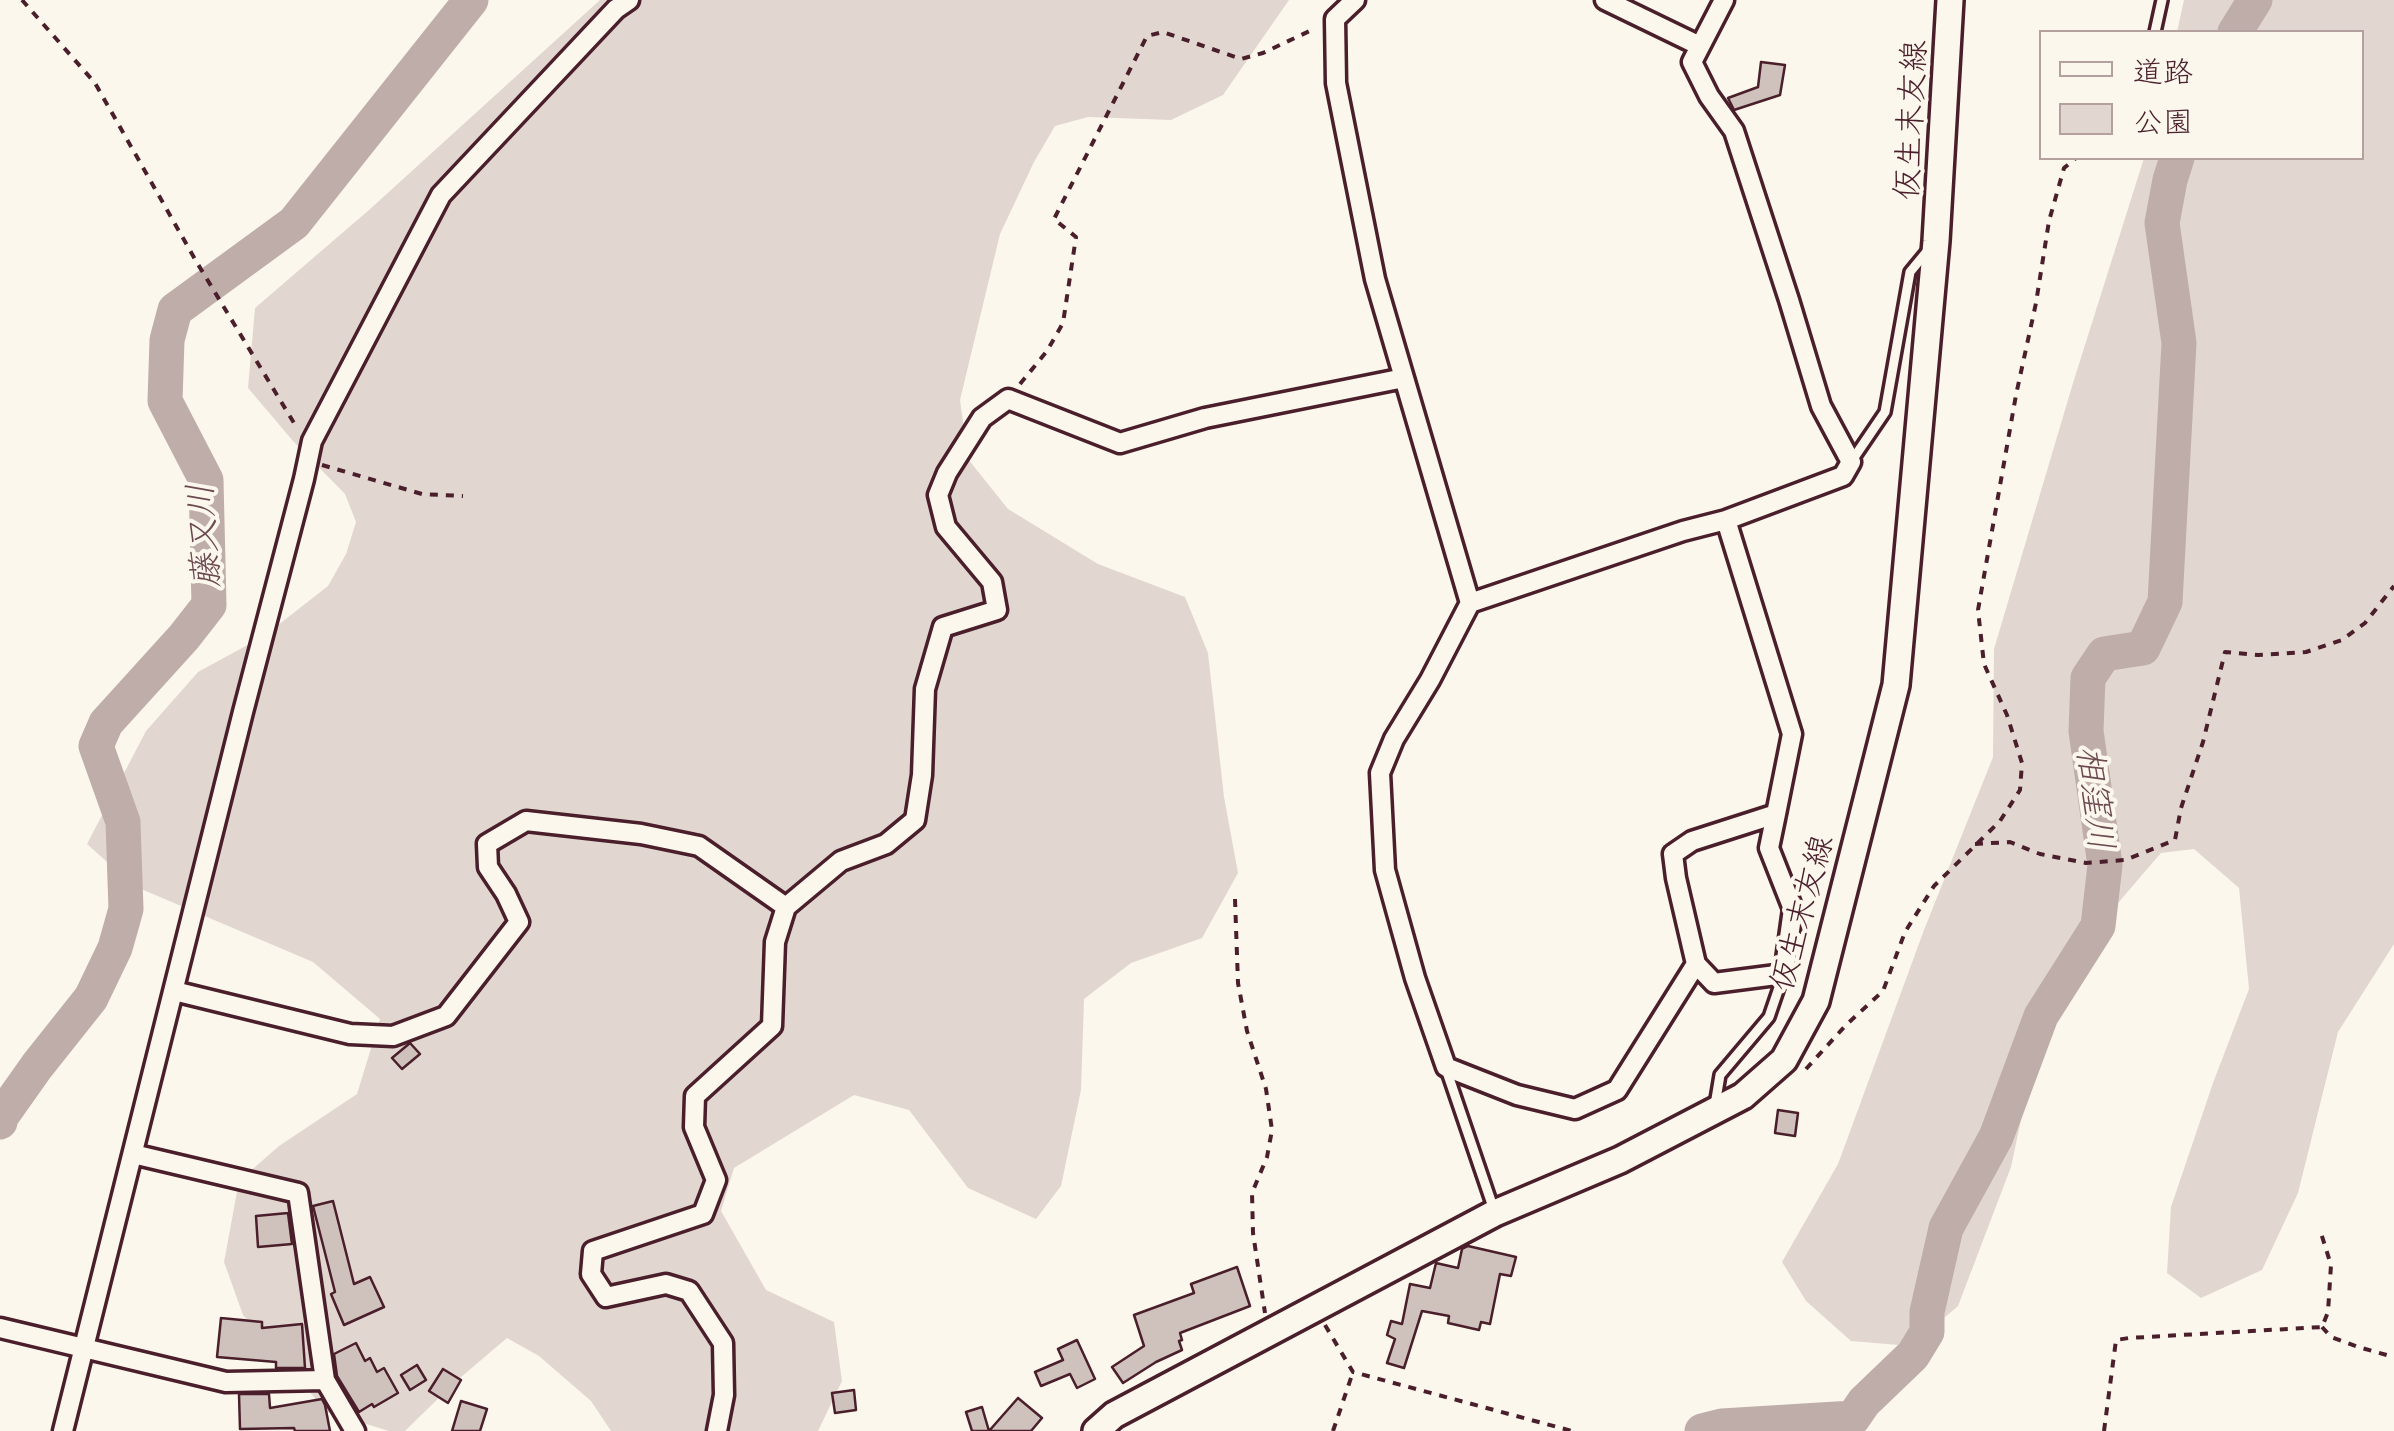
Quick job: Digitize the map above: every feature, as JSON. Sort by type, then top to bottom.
[{"type":"main road","name":"仮生末友線","points":[[1096,1431],[1114,1415],[1495,1213],[1620,1160],[1714,1112],[1743,1096],[1784,1060],[1816,1001],[1896,685],[1936,241],[1950,0]]},
{"type":"street","points":[[64,1431],[312,440],[441,195],[616,9],[629,0]]},
{"type":"street","points":[[1355,0],[1335,18],[1336,83],[1375,279],[1470,602],[1394,739],[1380,772],[1386,870],[1446,1067],[1517,1094],[1575,1109],[1618,1090],[1696,964]]},
{"type":"street","points":[[1605,0],[1700,46]]},
{"type":"street","points":[[1470,602],[1726,520],[1843,476],[1852,462],[1821,406],[1734,130],[1692,62],[1724,0]]},
{"type":"street","points":[[716,1431],[724,1395],[723,1343],[689,1292],[666,1284],[606,1297],[590,1274],[593,1251],[703,1214],[716,1180],[694,1128],[695,1096],[772,1026],[775,942],[786,906],[842,861],[886,844],[916,820],[925,689],[943,627],[996,610],[992,582],[946,526],[938,495],[946,473],[982,418],[1008,399],[1120,443],[1205,418],[1404,378]]},
{"type":"street","points":[[1726,520],[1792,734],[1770,848],[1794,909],[1784,974],[1714,983],[1696,964],[1674,854],[1692,842],[1776,814]]},
{"type":"street","points":[[174,991],[350,1034],[393,1036],[446,1016],[519,922],[488,867],[487,844],[526,821],[641,834],[699,846],[786,906]]},
{"type":"street","points":[[133,1154],[298,1193],[325,1380],[355,1431]]},
{"type":"street","points":[[0,1328],[226,1382],[325,1380]]},
{"type":"lane","points":[[2154,30],[2162,0]]},
{"type":"lane","points":[[1852,462],[1885,412],[1910,272],[1936,241]]},
{"type":"lane","points":[[1714,1112],[1720,1075],[1769,1016],[1784,974]]},
{"type":"lane","points":[[1446,1067],[1495,1213]]},
{"type":"path","points":[[22,0],[95,83],[196,262],[298,430],[312,440]]},
{"type":"path","points":[[1008,399],[1047,351],[1063,323],[1076,237],[1054,219],[1147,36],[1163,32],[1242,58],[1263,53],[1335,18]]},
{"type":"path","points":[[1800,1073],[1883,991],[1905,932],[1934,886],[2000,821],[2020,790],[2022,763],[2008,714],[1984,664],[1978,610],[2049,221],[2064,168],[2074,160]]},
{"type":"path","points":[[308,460],[422,494],[463,496]]},
{"type":"path","points":[[1974,844],[2010,842],[2040,854],[2086,863],[2125,860],[2175,840],[2225,652],[2306,652],[2342,640],[2365,623],[2394,586]]},
{"type":"path","points":[[1235,900],[1238,982],[1247,1030],[1266,1089],[1272,1130],[1267,1157],[1252,1192],[1263,1305],[1272,1331]]},
{"type":"path","points":[[2322,1233],[2332,1266],[2328,1312],[2322,1327]]},
{"type":"path","points":[[1315,1308],[1352,1372],[1572,1431]]},
{"type":"path","points":[[2322,1327],[2331,1337],[2358,1348],[2394,1356]]},
{"type":"path","points":[[2104,1431],[2116,1340],[2322,1327]]},
{"type":"path","points":[[1333,1431],[1352,1372]]},
{"type":"green space","points":[[600,0],[1289,0],[1223,95],[1171,120],[1088,117],[1055,126],[1000,234],[960,400],[968,459],[1008,509],[1098,564],[1185,597],[1208,653],[1224,797],[1238,873],[1202,938],[1131,963],[1084,999],[1081,1090],[1061,1186],[1036,1219],[968,1188],[909,1110],[854,1095],[734,1168],[721,1211],[766,1290],[834,1322],[842,1381],[818,1431],[611,1431],[591,1401],[539,1356],[507,1338],[405,1431],[389,1431],[327,1412],[243,1315],[224,1262],[239,1181],[279,1146],[357,1094],[380,1019],[313,962],[134,886],[87,844],[146,731],[198,672],[264,636],[328,586],[346,554],[356,522],[345,494],[248,388],[255,308]]},
{"type":"green space","points":[[2184,0],[2394,0],[2394,944],[2338,1032],[2298,1193],[2262,1270],[2201,1298],[2167,1273],[2171,1207],[2249,989],[2239,888],[2194,849],[2161,853],[2074,954],[2045,1007],[2011,1167],[1958,1306],[1911,1346],[1851,1341],[1806,1301],[1782,1262],[1838,1164],[1993,757],[1994,649],[2143,160],[2364,160],[2364,30],[2177,30]]},
{"type":"building","points":[[1761,62],[1785,65],[1780,95],[1734,110],[1728,98],[1758,87]]},
{"type":"building","points":[[410,1043],[420,1054],[402,1069],[392,1058]]},
{"type":"building","points":[[1778,1110],[1798,1113],[1795,1136],[1775,1133]]},
{"type":"building","points":[[333,1201],[354,1284],[370,1277],[384,1307],[344,1325],[331,1294],[335,1292],[313,1206]]},
{"type":"building","points":[[288,1213],[292,1244],[258,1247],[256,1216]]},
{"type":"building","points":[[1468,1246],[1516,1257],[1511,1276],[1500,1274],[1490,1324],[1481,1322],[1479,1330],[1448,1323],[1449,1316],[1422,1311],[1404,1368],[1387,1363],[1395,1339],[1387,1335],[1391,1321],[1402,1324],[1410,1284],[1430,1288],[1436,1263],[1458,1268],[1462,1249]]},
{"type":"building","points":[[1237,1267],[1250,1306],[1180,1333],[1182,1350],[1123,1383],[1112,1367],[1144,1346],[1134,1315],[1194,1293],[1191,1284]]},
{"type":"building","points":[[221,1318],[262,1322],[262,1328],[302,1324],[305,1368],[276,1368],[276,1362],[217,1357]]},
{"type":"building","points":[[1077,1340],[1095,1379],[1077,1388],[1070,1374],[1041,1386],[1035,1372],[1063,1360],[1058,1349]]},
{"type":"building","points":[[356,1343],[365,1361],[370,1358],[377,1372],[384,1368],[398,1393],[359,1412],[337,1376],[334,1354]]},
{"type":"building","points":[[417,1365],[426,1380],[410,1390],[401,1375]]},
{"type":"building","points":[[443,1369],[461,1380],[448,1403],[429,1391]]},
{"type":"building","points":[[854,1390],[856,1410],[835,1413],[832,1393]]},
{"type":"building","points":[[239,1394],[269,1394],[270,1408],[322,1399],[330,1431],[240,1429]]},
{"type":"building","points":[[1018,1398],[1042,1418],[1031,1431],[989,1431]]},
{"type":"building","points":[[461,1401],[487,1409],[480,1431],[452,1431]]},
{"type":"building","points":[[982,1407],[989,1431],[972,1431],[966,1412]]},
{"type":"waterway","name":"藤又川","points":[[0,1122],[37,1066],[91,998],[115,948],[126,909],[123,822],[96,746],[106,723],[209,605],[206,480],[165,401],[167,340],[175,310],[294,223],[471,0]]},
{"type":"waterway","name":"相窪川","points":[[2236,30],[2255,0]]},
{"type":"waterway","name":"相窪川","points":[[1853,1418],[1864,1402],[1913,1355],[1927,1332],[1927,1312],[1946,1228],[1996,1137],[2041,1016],[2098,926],[2105,865],[2086,731],[2088,678],[2104,654],[2143,648],[2165,602],[2179,343],[2162,223],[2176,160]]},
{"type":"waterway","points":[[1702,1431],[1722,1426],[1853,1418]]}]
